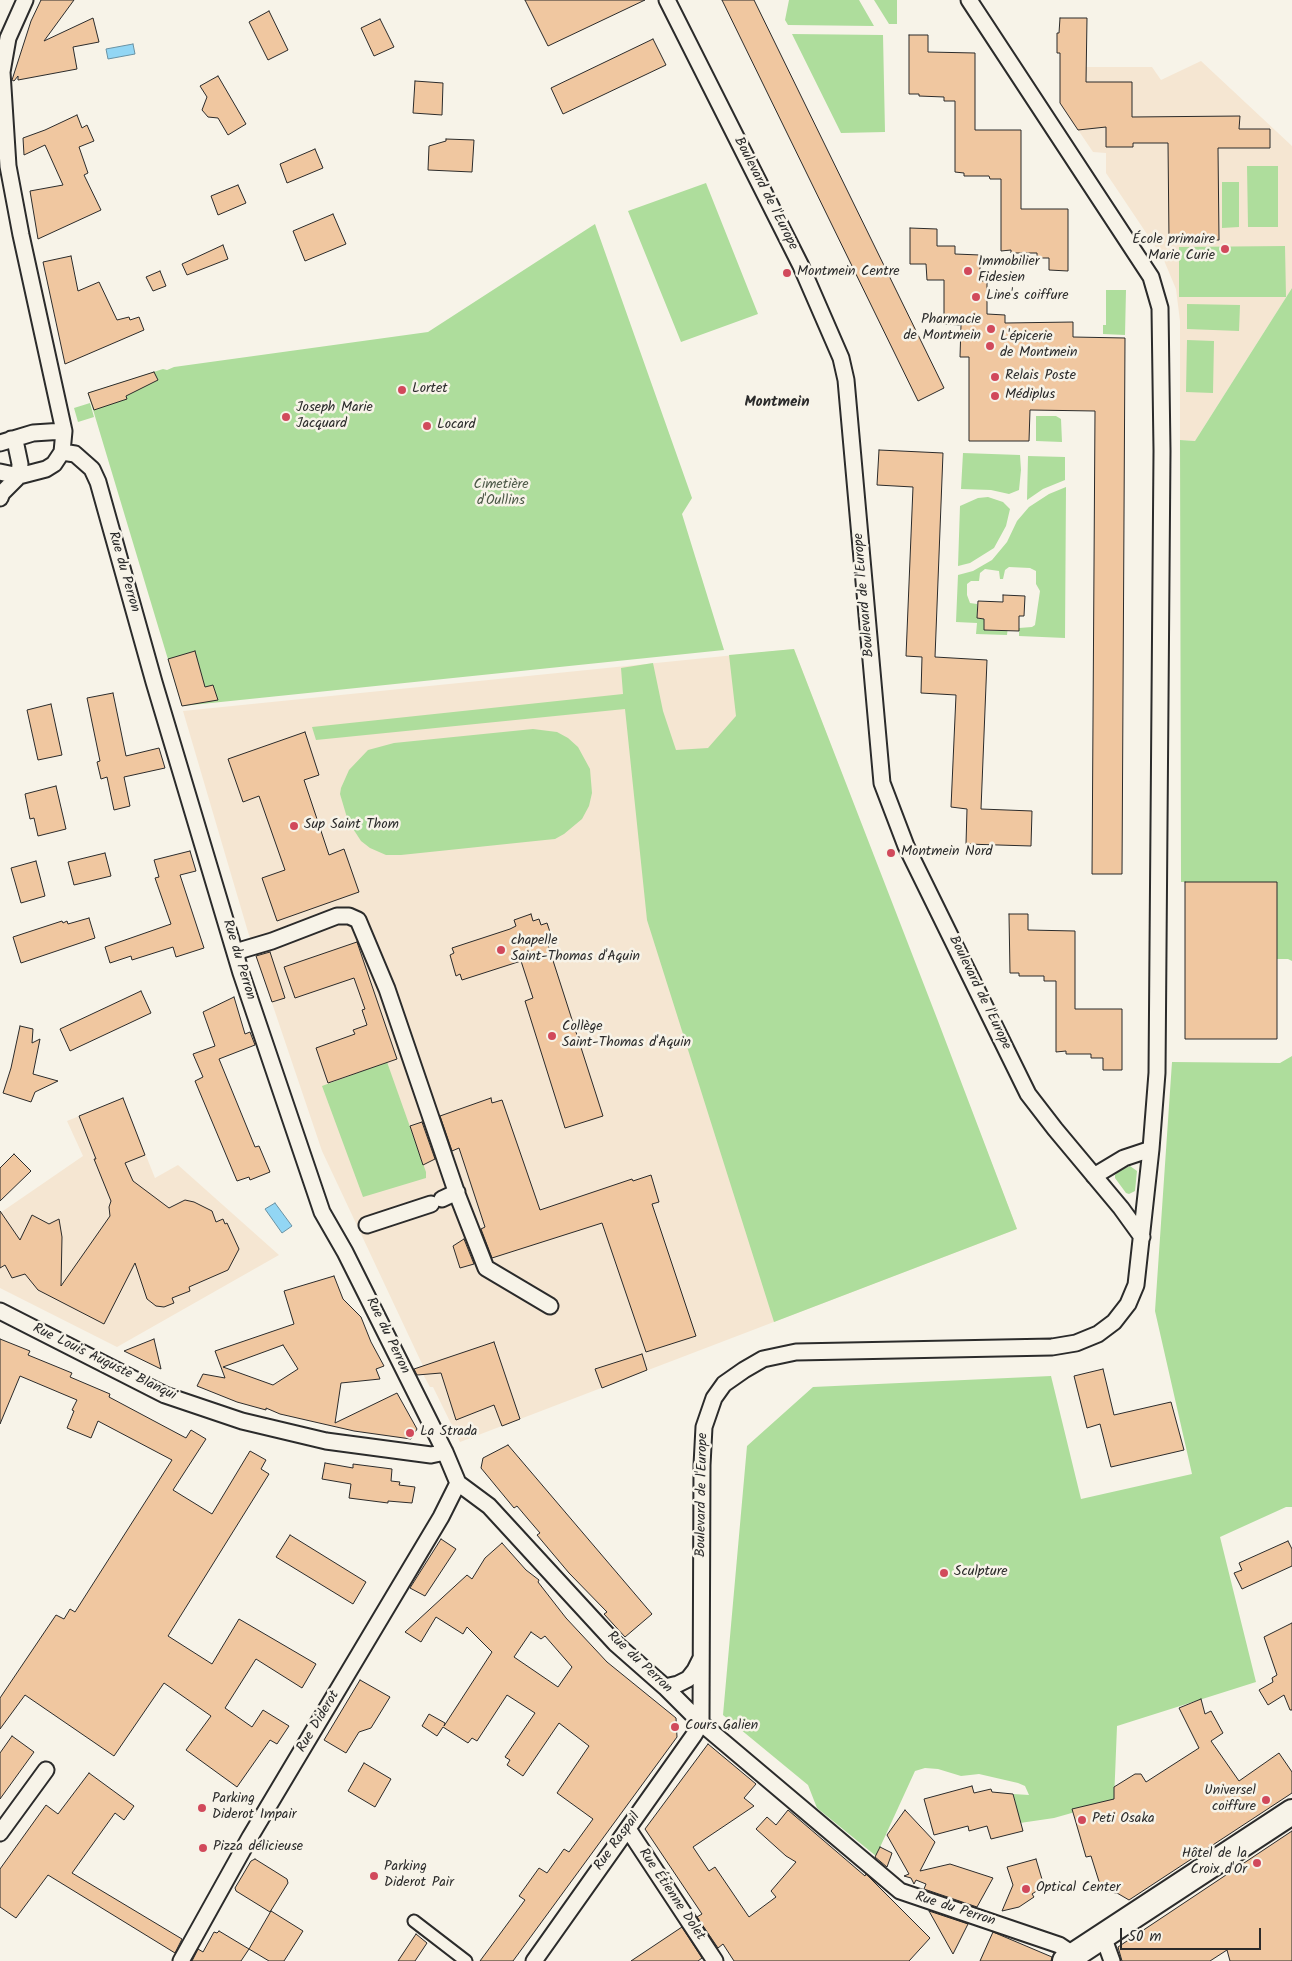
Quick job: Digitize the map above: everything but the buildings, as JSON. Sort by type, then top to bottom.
[{"type":"main road","points":[[1069,1958],[1292,1812]]},
{"type":"street","points":[[0,472],[19,476],[46,469],[54,464],[62,452],[64,431],[20,235],[8,166],[2,72],[8,38],[25,0]]},
{"type":"street","name":"Boulevard de l'Europe","points":[[667,0],[801,266],[841,358],[846,380],[882,782],[906,846],[1028,1094],[1142,1238]]},
{"type":"street","name":"Boulevard de l'Europe","points":[[701,1723],[704,1427],[714,1398],[724,1384],[763,1359],[796,1352],[1052,1347],[1076,1343],[1098,1334],[1114,1322],[1128,1304],[1136,1285],[1151,1149],[1157,1073],[1162,451],[1160,308],[1151,277],[969,0]]},
{"type":"street","points":[[6,441],[34,433],[64,431]]},
{"type":"street","points":[[1,492],[19,476],[20,464],[16,445],[6,441]]},
{"type":"street","name":"Rue du Perron","points":[[62,452],[75,454],[92,470],[98,482],[154,682],[235,952],[322,1212],[345,1252],[445,1452],[458,1483],[489,1506],[615,1643],[665,1687],[701,1723],[900,1891],[1059,1945],[1069,1958]]},
{"type":"street","points":[[235,952],[272,942],[337,916],[350,916],[358,920],[387,989],[457,1192],[486,1268],[550,1306]]},
{"type":"street","points":[[1094,1176],[1124,1158],[1151,1149]]},
{"type":"street","points":[[367,1225],[437,1202],[457,1192]]},
{"type":"street","name":"Rue Louis Auguste Blanqui","points":[[0,1311],[165,1395],[242,1421],[326,1442],[431,1455],[445,1452]]},
{"type":"street","name":"Rue Diderot","points":[[181,1961],[250,1837],[436,1526],[458,1483]]},
{"type":"street","name":"Boulevard de l'Europe","points":[[665,1687],[688,1679],[695,1670],[701,1656]]},
{"type":"street","name":"Rue Raspail","points":[[534,1961],[701,1723]]},
{"type":"street","points":[[0,1834],[46,1770]]},
{"type":"street","name":"Rue Étienne Dolet","points":[[628,1829],[715,1961]]},
{"type":"street","points":[[414,1922],[466,1961]]},
{"type":"street","points":[[1103,1936],[1112,1961]]},
{"type":"shaded area","name":"École primaire Marie Curie","points":[[1201,61],[1292,146],[1292,288],[1195,441],[1180,440],[1180,321],[1176,289],[1163,258],[1106,173],[1106,153],[1093,152],[1060,103],[1060,67],[1152,67],[1161,80]]},
{"type":"shaded area","points":[[794,649],[1017,1229],[460,1442],[433,1387],[430,1387],[419,1367],[423,1366],[322,1151],[248,932],[183,711]]},
{"type":"shaded area","points":[[123,1098],[155,1178],[178,1165],[279,1255],[117,1347],[0,1288],[0,1213],[83,1156],[67,1121]]},
{"type":"green space","points":[[789,0],[859,0],[874,26],[788,25],[785,20]]},
{"type":"green space","points":[[874,0],[897,0],[897,24],[889,24]]},
{"type":"green space","points":[[792,34],[883,35],[885,132],[841,133]]},
{"type":"green space","points":[[1247,166],[1278,166],[1278,227],[1248,227]]},
{"type":"green space","points":[[1222,182],[1239,182],[1239,227],[1222,228]]},
{"type":"green space","points":[[706,183],[758,314],[681,342],[628,211]]},
{"type":"green space","name":"Cimetière d'Oullins","points":[[595,224],[692,498],[682,514],[724,650],[182,706],[88,393],[174,367],[428,332]]},
{"type":"green space","points":[[1285,246],[1286,297],[1179,297],[1179,247]]},
{"type":"green space","points":[[1292,288],[1292,961],[1277,959],[1277,882],[1181,882],[1180,440],[1195,441]]},
{"type":"green space","points":[[1106,290],[1126,290],[1125,335],[1103,334],[1103,325],[1106,325]]},
{"type":"green space","points":[[1187,304],[1240,305],[1239,331],[1187,329]]},
{"type":"green space","points":[[1187,340],[1214,341],[1213,393],[1186,392]]},
{"type":"green space","points":[[90,403],[94,417],[78,422],[74,408]]},
{"type":"green space","points":[[1036,416],[1056,416],[1061,419],[1062,442],[1036,441]]},
{"type":"green space","points":[[963,453],[1020,455],[1019,490],[1009,494],[991,490],[961,489]]},
{"type":"green space","points":[[1028,456],[1065,457],[1065,480],[1043,489],[1027,500]]},
{"type":"green space","points":[[1066,487],[1065,638],[1019,636],[1019,628],[1035,625],[1040,591],[1036,584],[1036,571],[1030,568],[1009,567],[1005,570],[1003,579],[1000,579],[999,571],[985,569],[980,573],[979,581],[971,581],[967,584],[967,595],[970,603],[977,604],[977,618],[986,619],[984,630],[1000,631],[1008,626],[1007,635],[976,634],[977,623],[956,622],[958,575],[973,571],[992,560],[1007,542],[1017,521],[1029,507],[1049,494]]},
{"type":"green space","points":[[988,497],[1003,502],[1010,509],[1006,526],[994,548],[970,563],[958,566],[960,506],[978,498]]},
{"type":"green space","points":[[794,649],[1017,1229],[774,1322],[647,920],[625,709],[316,740],[312,727],[623,694],[621,668],[653,663],[663,711],[676,750],[708,748],[736,716],[729,655]]},
{"type":"green space","points":[[533,729],[557,732],[568,738],[578,747],[590,769],[592,793],[589,806],[582,819],[555,839],[386,855],[370,848],[361,841],[348,821],[340,794],[341,788],[349,770],[368,750],[394,743]]},
{"type":"green space","points":[[1292,1056],[1292,1507],[1286,1507],[1220,1537],[1256,1682],[1117,1726],[1114,1801],[1054,1818],[1020,1823],[1013,1794],[1029,1795],[1025,1786],[1018,1783],[979,1774],[961,1776],[938,1769],[925,1768],[915,1771],[876,1856],[817,1808],[808,1785],[723,1715],[747,1446],[813,1387],[1051,1376],[1081,1499],[1192,1474],[1155,1311],[1172,1062],[1280,1063]]},
{"type":"green space","points":[[387,1062],[426,1172],[426,1178],[363,1197],[322,1086]]},
{"type":"green space","points":[[1130,1166],[1137,1171],[1135,1191],[1129,1194],[1126,1193],[1115,1178],[1115,1175]]},
{"type":"water","points":[[133,44],[135,54],[108,59],[106,49]]},
{"type":"water","points":[[275,1203],[292,1226],[282,1233],[265,1209]]},
{"type":"place","name":"École primaire Marie Curie","points":[[1225,249]]},
{"type":"place","name":"Immobilier Fidesien","points":[[968,271]]},
{"type":"place","name":"Montmein Centre","points":[[787,273]]},
{"type":"place","name":"Line's coiffure","points":[[976,297]]},
{"type":"place","name":"Pharmacie de Montmein","points":[[991,329]]},
{"type":"place","name":"L'épicerie de Montmein","points":[[990,346]]},
{"type":"place","name":"Relais Poste","points":[[995,377]]},
{"type":"place","name":"Lortet","points":[[402,390]]},
{"type":"place","name":"Médiplus","points":[[995,396]]},
{"type":"place","name":"Joseph Marie Jacquard","points":[[286,417]]},
{"type":"place","name":"Locard","points":[[427,426]]},
{"type":"place","name":"Sup Saint Thom","points":[[294,826]]},
{"type":"place","name":"Montmein Nord","points":[[891,853]]},
{"type":"place","name":"chapelle Saint-Thomas d'Aquin","points":[[501,950]]},
{"type":"place","name":"Collège Saint-Thomas d'Aquin","points":[[552,1036]]},
{"type":"place","name":"La Strada","points":[[410,1433]]},
{"type":"place","name":"Sculpture","points":[[944,1573]]},
{"type":"place","name":"Cours Galien","points":[[675,1727]]},
{"type":"place","name":"Universel coiffure","points":[[1266,1800]]},
{"type":"place","name":"Parking Diderot Impair","points":[[202,1808]]},
{"type":"place","name":"Peti Osaka","points":[[1082,1820]]},
{"type":"place","name":"Pizza délicieuse","points":[[203,1848]]},
{"type":"place","name":"Hôtel de la Croix d'Or","points":[[1257,1863]]},
{"type":"place","name":"Parking Diderot Pair","points":[[374,1876]]},
{"type":"place","name":"Optical Center","points":[[1026,1889]]},
{"type":"district","name":"Montmein","points":[[777,403]]}]
